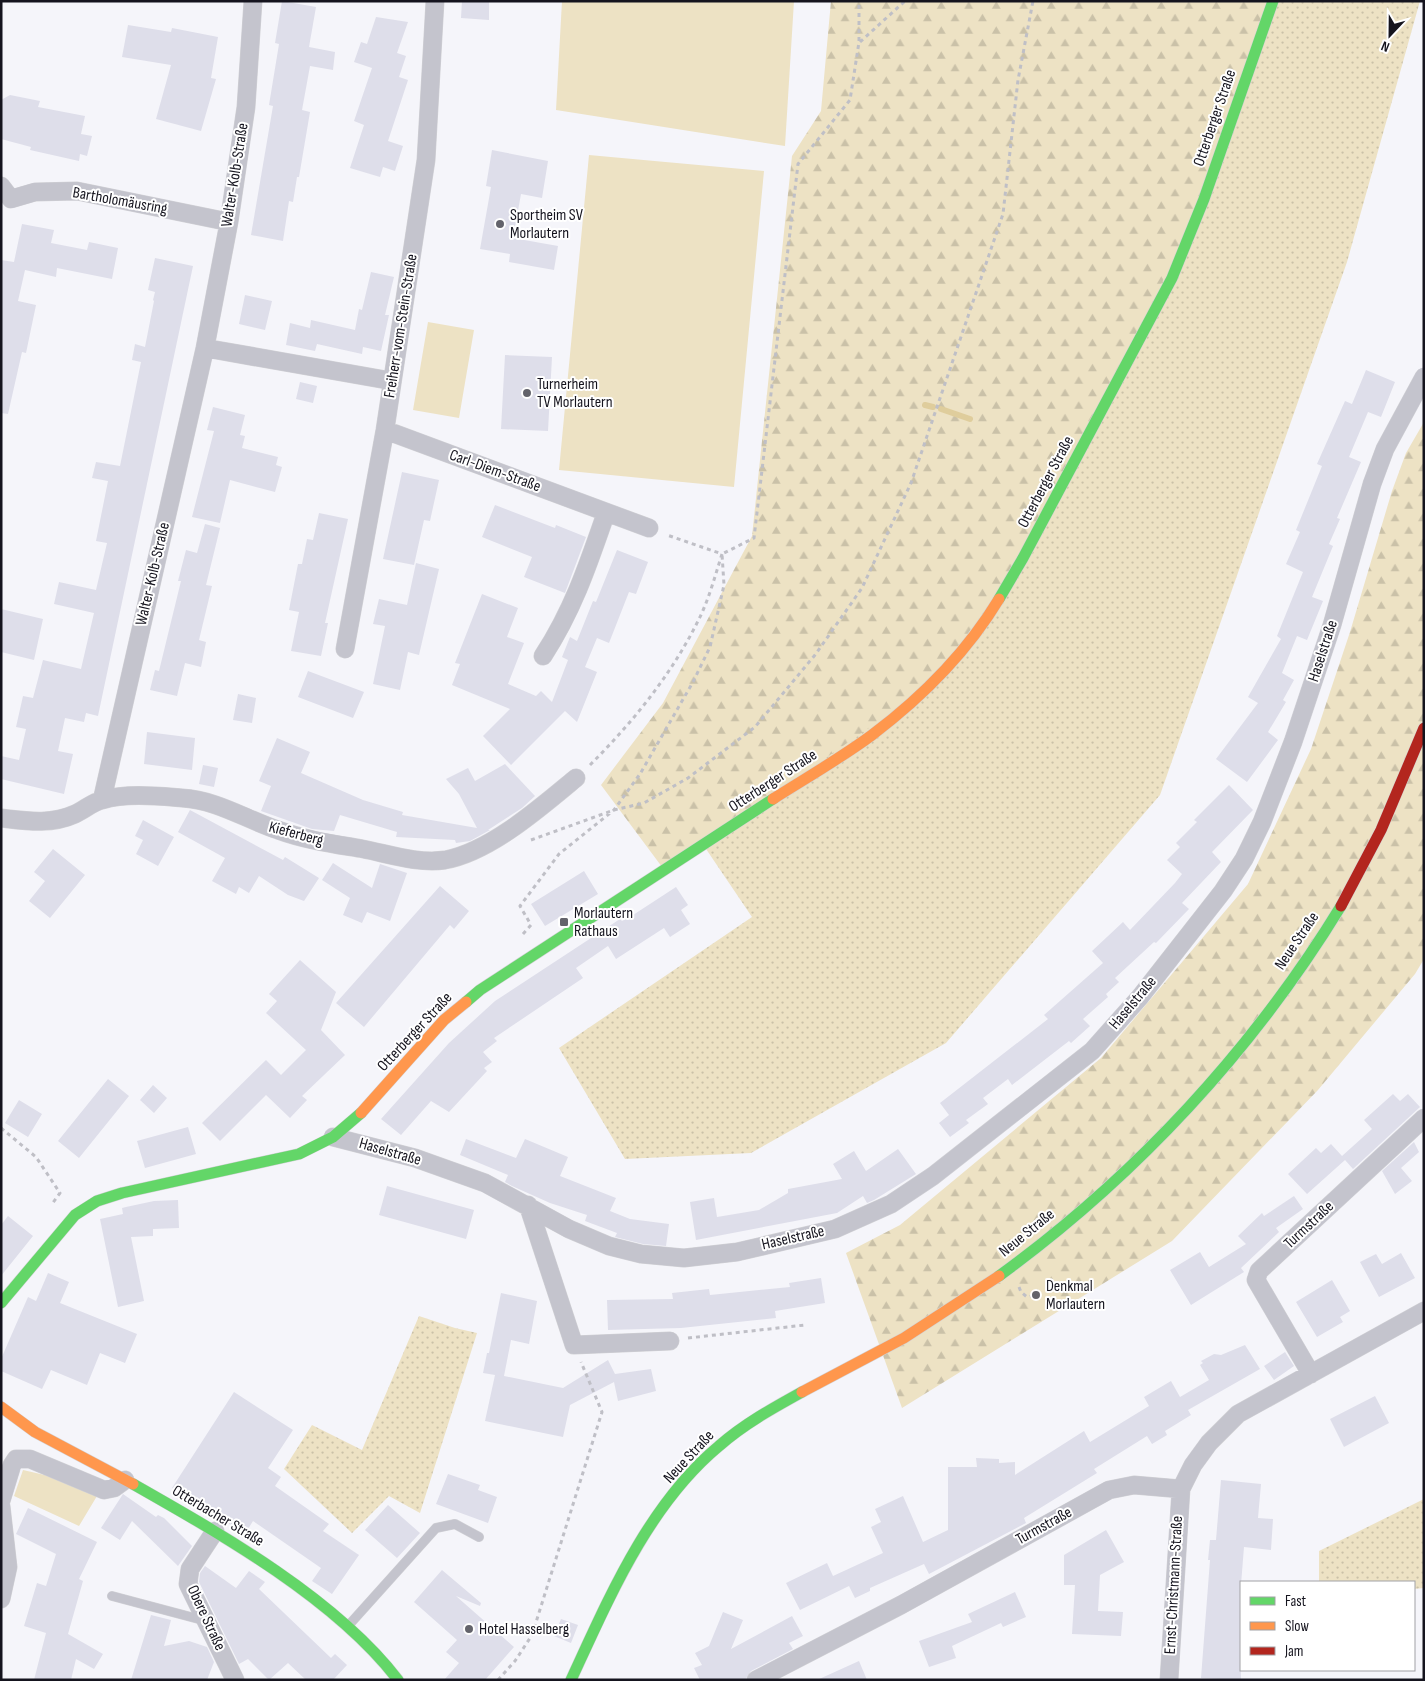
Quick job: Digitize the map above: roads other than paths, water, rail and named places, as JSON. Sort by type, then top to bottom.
[{"type":"street","name":"Walter-Kolb-Straße","points":[[102,800],[204,348],[229,222],[246,107],[254,1]]},
{"type":"street","name":"Freiherr-vom-Stein-Straße","points":[[345,649],[385,430],[426,160],[434,1]]},
{"type":"street","name":"Otterberger Straße","points":[[1,1303],[75,1215],[97,1201],[122,1193],[299,1154],[333,1137],[369,1106],[444,1020],[480,990],[872,736],[931,684],[968,643],[995,605],[1023,558],[1172,278],[1204,199],[1273,1]]},
{"type":"street","name":"Bartholomäusring","points":[[4,199],[35,192],[77,191],[229,222]]},
{"type":"street","points":[[204,348],[392,381]]},
{"type":"street","name":"Haselstraße","points":[[333,1137],[415,1158],[485,1182],[569,1229],[610,1246],[642,1254],[684,1258],[737,1252],[835,1229],[891,1204],[933,1176],[1092,1050],[1140,997],[1223,891],[1244,859],[1262,822],[1293,742],[1332,625],[1372,484],[1385,449],[1424,377]]},
{"type":"street","name":"Carl-Diem-Straße","points":[[385,430],[650,528]]},
{"type":"street","points":[[543,656],[563,626],[582,583],[606,513]]},
{"type":"street","name":"Neue Straße","points":[[571,1680],[640,1546],[663,1510],[715,1449],[736,1432],[773,1409],[893,1345],[960,1303],[1020,1261],[1118,1176],[1184,1112],[1258,1026],[1349,892],[1374,845],[1424,728]]},
{"type":"street","name":"Kieferberg","points":[[1,818],[41,823],[74,814],[102,800],[149,796],[210,802],[291,835],[427,861],[445,860],[465,854],[494,838],[540,807],[576,778]]},
{"type":"street","name":"Turmstraße","points":[[1311,1374],[1256,1280],[1259,1271],[1424,1118]]},
{"type":"street","points":[[528,1205],[574,1345],[670,1341]]},
{"type":"street","points":[[1181,1490],[1193,1465],[1209,1443],[1238,1414],[1424,1311]]},
{"type":"street","name":"Otterbacher Straße","points":[[1,1407],[32,1429],[215,1531],[273,1569],[346,1628],[391,1670],[398,1680]]},
{"type":"street","points":[[1,1502],[9,1474],[16,1459],[30,1459],[104,1490],[114,1488],[125,1480]]},
{"type":"street","name":"Turmstraße","points":[[756,1680],[900,1605],[1109,1490],[1134,1485],[1181,1490]]},
{"type":"street","name":"Ernst-Christmann-Straße","points":[[1169,1680],[1181,1490]]},
{"type":"street","points":[[1,1506],[8,1566],[1,1599]]},
{"type":"street","name":"Obere Straße","points":[[215,1531],[188,1576],[188,1584],[235,1680]]},
{"type":"lane","points":[[346,1628],[436,1528],[455,1524],[479,1537]]},
{"type":"lane","points":[[112,1596],[206,1621]]},
{"type":"waterway","points":[[925,405],[933,407]]},
{"type":"waterway","points":[[941,409],[970,419]]},
{"type":"place","name":"Sportheim SV Morlautern","points":[[500,224]]},
{"type":"place","name":"Turnerheim TV Morlautern","points":[[527,393]]},
{"type":"place","name":"Morlautern Rathaus","points":[[564,922]]},
{"type":"place","name":"Denkmal Morlautern","points":[[1036,1295]]},
{"type":"place","name":"Hotel Hasselberg","points":[[469,1629]]}]
